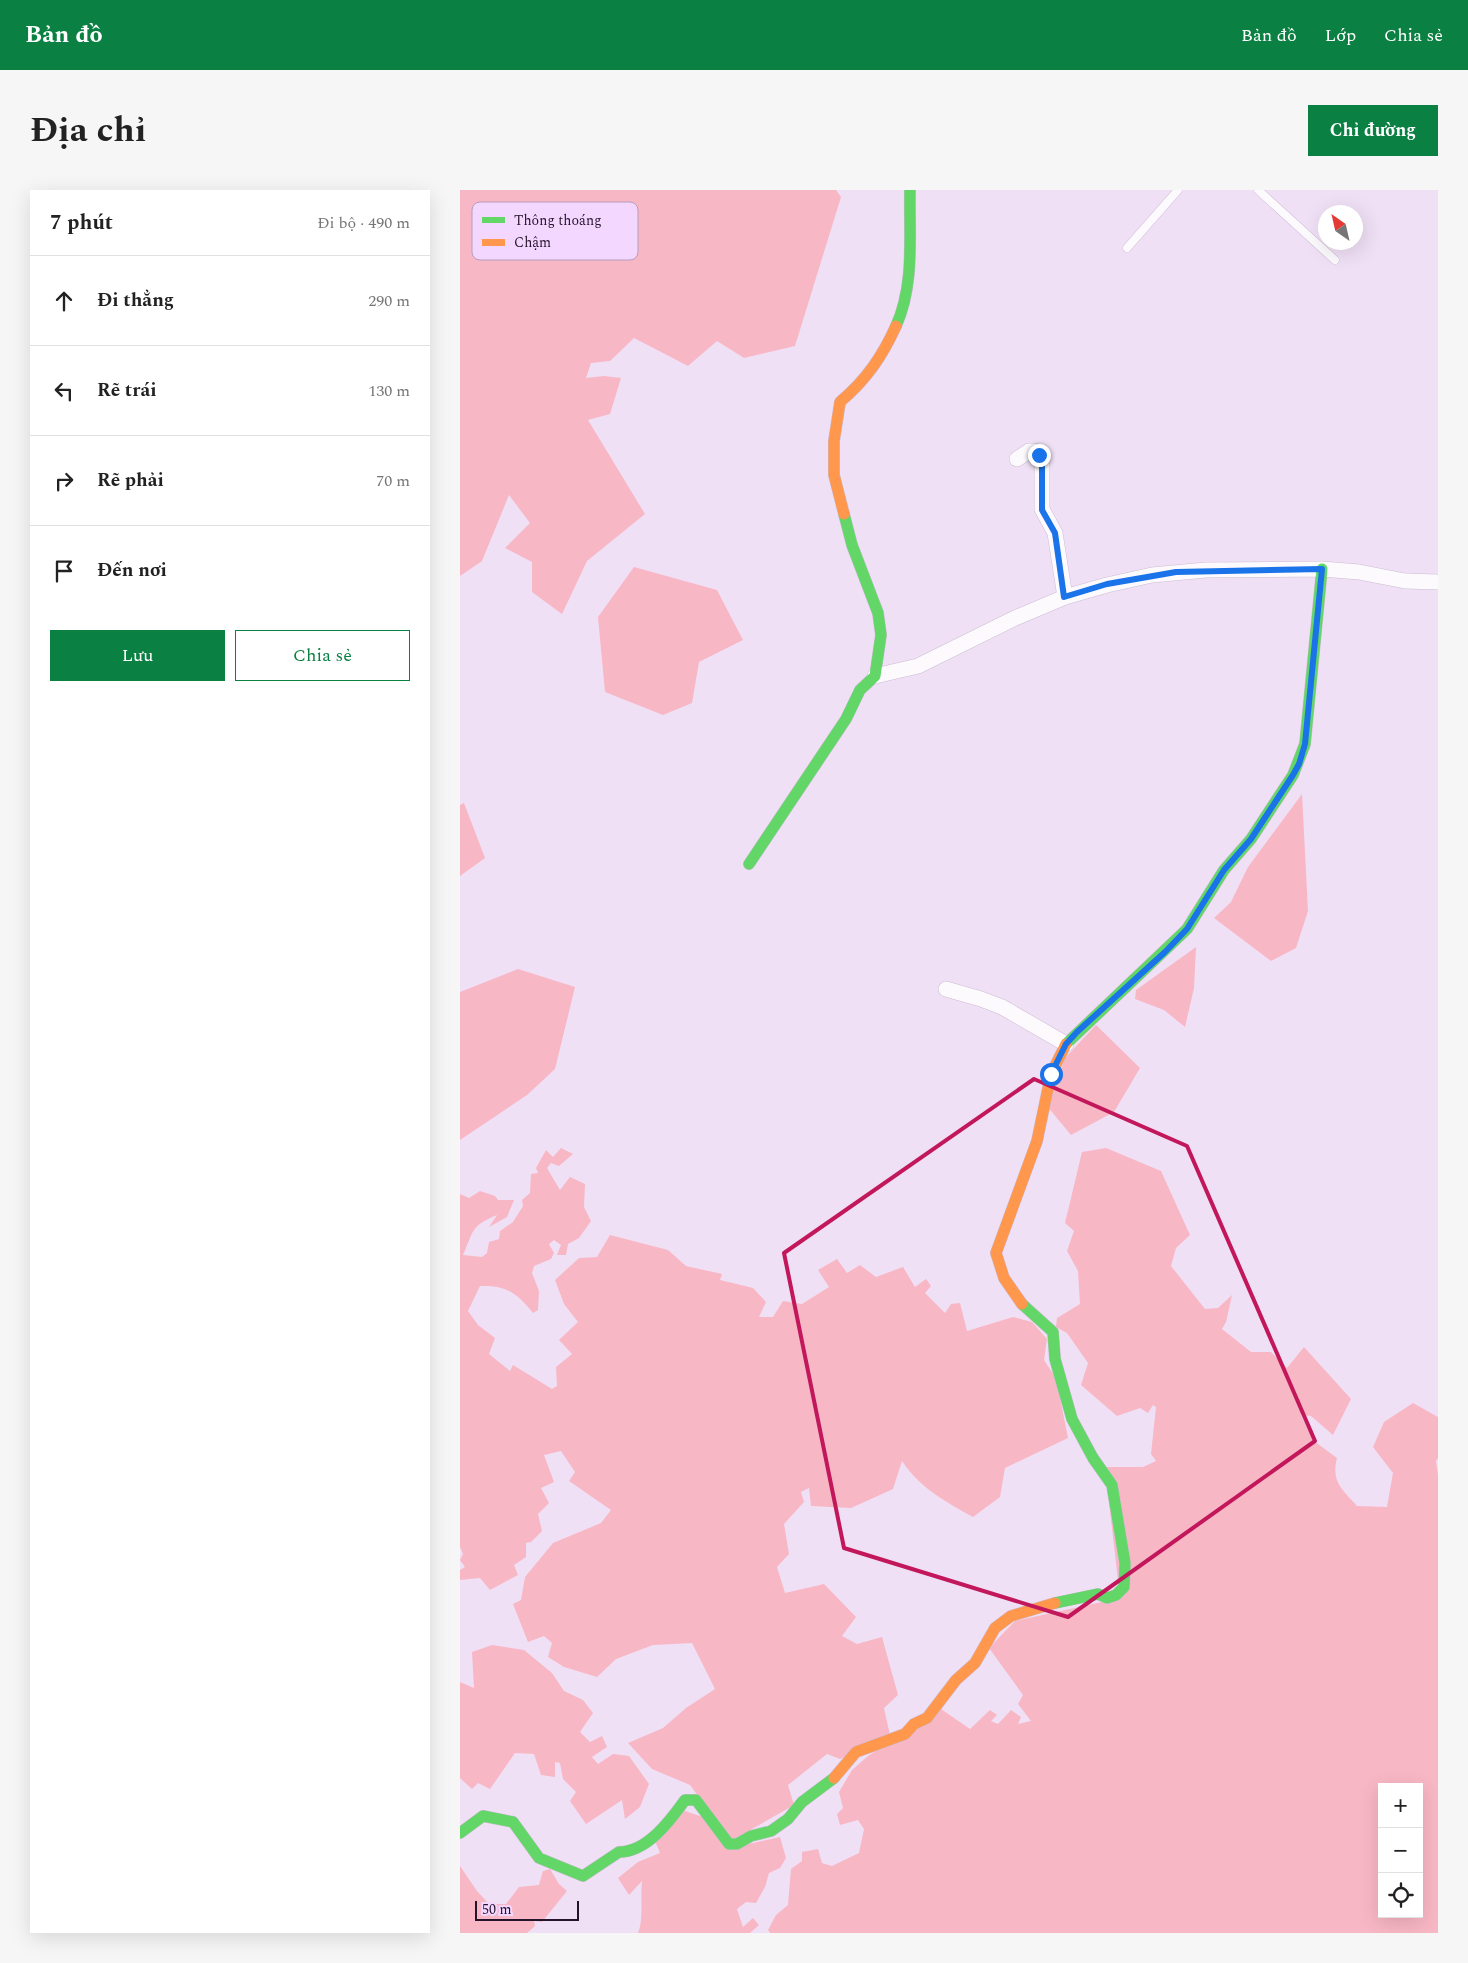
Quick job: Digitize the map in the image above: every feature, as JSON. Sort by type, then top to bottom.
[{"type":"street","points":[[875,676],[881,635],[878,613],[852,545],[834,475],[834,441],[840,402],[862,383],[872,370],[886,349],[903,311],[909,274],[910,190]]},
{"type":"street","points":[[1017,459],[1029,451],[1035,451],[1042,458],[1042,510],[1055,533],[1064,597]]},
{"type":"street","points":[[749,864],[791,798],[846,719],[860,690],[875,676],[918,666],[1015,618],[1064,597],[1107,584],[1176,572],[1322,569],[1359,572],[1411,582],[1438,582]]},
{"type":"street","points":[[460,1833],[483,1816],[513,1822],[539,1858],[584,1876],[619,1852],[626,1852],[644,1843],[668,1824],[685,1800],[696,1800],[729,1844],[737,1844],[751,1836],[771,1831],[788,1818],[802,1802],[832,1780],[856,1752],[905,1734],[914,1724],[928,1718],[956,1680],[975,1663],[995,1628],[1011,1616],[1073,1598],[1098,1594],[1107,1598],[1116,1595],[1124,1587],[1125,1563],[1112,1484],[1093,1458],[1072,1419],[1055,1359],[1053,1332],[1020,1302],[1004,1278],[996,1253],[1037,1141],[1051,1074],[1066,1044],[1187,929],[1224,870],[1251,839],[1299,764],[1305,744],[1322,569]]},
{"type":"street","points":[[946,989],[1002,1007],[1066,1044]]},
{"type":"lane","points":[[1126,248],[1178,190]]},
{"type":"lane","points":[[1258,190],[1335,260]]},
{"type":"highlighted area","points":[[1034,1079],[1187,1146],[1315,1441],[1068,1617],[844,1548],[784,1253]]},
{"type":"shaded area","points":[[460,190],[836,190],[841,197],[795,346],[744,358],[717,341],[688,366],[634,338],[610,361],[591,363],[586,378],[604,376],[621,378],[610,414],[588,420],[645,514],[587,561],[562,614],[532,592],[532,562],[505,548],[530,523],[509,495],[482,561],[460,576]]},
{"type":"shaded area","points":[[634,567],[717,590],[743,640],[699,662],[692,703],[663,715],[605,692],[598,617]]},
{"type":"shaded area","points":[[1302,794],[1308,911],[1296,948],[1271,961],[1214,918],[1231,902],[1248,867]]},
{"type":"shaded area","points":[[464,803],[485,858],[460,876],[460,805]]},
{"type":"shaded area","points":[[1196,947],[1194,988],[1185,1027],[1164,1010],[1135,999],[1136,990]]},
{"type":"shaded area","points":[[518,969],[575,987],[555,1069],[527,1095],[460,1140],[460,992]]},
{"type":"shaded area","points":[[1096,1025],[1140,1068],[1114,1112],[1071,1135],[1047,1106],[1065,1058]]},
{"type":"shaded area","points":[[561,1148],[573,1154],[559,1166],[551,1163],[547,1168],[560,1190],[570,1177],[585,1184],[584,1207],[591,1221],[579,1238],[568,1244],[566,1255],[557,1255],[561,1245],[554,1240],[549,1244],[554,1253],[551,1259],[534,1266],[532,1273],[539,1291],[538,1310],[533,1313],[516,1295],[504,1289],[480,1286],[468,1311],[478,1325],[495,1338],[489,1354],[510,1371],[513,1365],[552,1389],[557,1386],[556,1367],[572,1354],[559,1340],[578,1322],[564,1304],[555,1280],[579,1258],[597,1257],[610,1235],[668,1250],[686,1266],[722,1274],[720,1280],[753,1288],[766,1302],[759,1317],[773,1317],[783,1301],[802,1304],[829,1287],[818,1270],[837,1259],[847,1273],[860,1265],[876,1277],[903,1267],[915,1287],[926,1279],[931,1286],[925,1293],[945,1313],[951,1304],[960,1303],[967,1331],[1013,1317],[1032,1322],[1047,1339],[1044,1360],[1056,1378],[1068,1438],[1005,1468],[1000,1497],[973,1517],[925,1487],[902,1461],[893,1489],[851,1508],[811,1506],[809,1488],[801,1492],[804,1502],[784,1524],[789,1554],[777,1567],[785,1593],[824,1584],[856,1617],[842,1636],[857,1644],[882,1637],[898,1695],[884,1708],[890,1735],[840,1759],[827,1754],[788,1785],[794,1805],[731,1841],[690,1785],[652,1769],[628,1743],[663,1728],[686,1708],[715,1689],[692,1643],[653,1645],[616,1659],[597,1677],[564,1667],[548,1657],[552,1643],[544,1636],[528,1642],[513,1604],[521,1600],[525,1577],[553,1543],[601,1523],[611,1510],[569,1481],[575,1472],[561,1451],[544,1455],[554,1482],[541,1488],[549,1503],[538,1514],[542,1531],[531,1542],[526,1543],[526,1557],[514,1565],[518,1575],[490,1590],[480,1578],[460,1580],[460,1570],[465,1567],[460,1560],[463,1554],[460,1547],[460,1194],[469,1198],[480,1191],[495,1196],[498,1200],[514,1200],[507,1217],[489,1227],[497,1215],[488,1219],[477,1226],[471,1235],[463,1255],[482,1257],[487,1253],[489,1242],[499,1239],[500,1231],[513,1222],[523,1206],[522,1200],[530,1193],[531,1174],[538,1173],[536,1168],[546,1150],[553,1157]]},
{"type":"shaded area","points":[[1106,1148],[1161,1171],[1190,1235],[1176,1248],[1171,1266],[1205,1309],[1218,1308],[1232,1295],[1226,1322],[1222,1329],[1251,1352],[1271,1352],[1287,1368],[1304,1347],[1351,1399],[1333,1435],[1311,1416],[1301,1415],[1314,1441],[1337,1458],[1335,1473],[1339,1485],[1357,1506],[1387,1507],[1393,1473],[1373,1447],[1384,1422],[1413,1403],[1438,1417],[1438,1458],[1436,1461],[1438,1475],[1438,1933],[770,1933],[768,1930],[776,1915],[788,1905],[791,1869],[802,1861],[802,1852],[818,1849],[822,1863],[832,1866],[859,1853],[864,1829],[858,1820],[840,1825],[837,1814],[843,1808],[839,1792],[852,1770],[868,1756],[941,1709],[970,1729],[990,1710],[997,1715],[991,1721],[998,1724],[1011,1710],[1021,1717],[1018,1724],[1031,1721],[1018,1704],[1023,1695],[989,1648],[1015,1621],[1120,1598],[1105,1467],[1143,1467],[1156,1461],[1151,1454],[1156,1407],[1153,1405],[1148,1413],[1140,1408],[1117,1416],[1081,1385],[1088,1363],[1067,1333],[1056,1327],[1057,1318],[1080,1304],[1078,1271],[1067,1251],[1074,1231],[1065,1223],[1082,1152]]},
{"type":"shaded area","points":[[492,1645],[524,1650],[552,1673],[564,1691],[583,1700],[593,1713],[580,1732],[590,1742],[602,1736],[607,1747],[592,1757],[598,1764],[613,1754],[629,1756],[649,1784],[640,1807],[625,1819],[622,1800],[586,1824],[570,1801],[576,1792],[563,1779],[560,1763],[555,1762],[555,1777],[541,1775],[534,1754],[515,1753],[490,1789],[478,1783],[472,1789],[460,1778],[460,1682],[474,1688],[472,1652]]},
{"type":"shaded area","points":[[682,1810],[703,1817],[727,1849],[780,1837],[786,1858],[780,1868],[769,1873],[765,1887],[756,1903],[746,1902],[737,1909],[743,1927],[753,1918],[759,1925],[750,1933],[638,1933],[641,1921],[642,1881],[629,1895],[618,1878],[638,1862],[660,1853],[655,1841]]},
{"type":"shaded area","points":[[460,1866],[477,1891],[489,1904],[506,1904],[519,1887],[539,1885],[543,1871],[550,1869],[559,1884],[567,1891],[542,1922],[534,1921],[535,1926],[527,1933],[460,1933]]},
{"type":"traffic: fast","points":[[896,326],[902,310],[909,276],[910,190]]},
{"type":"traffic: fast","points":[[749,864],[846,719],[860,690],[875,676],[881,635],[878,613],[852,545],[844,514]]},
{"type":"traffic: fast","points":[[1066,1044],[1187,929],[1224,870],[1251,839],[1293,775],[1305,744],[1322,569]]},
{"type":"traffic: fast","points":[[1022,1304],[1053,1332],[1055,1359],[1072,1419],[1093,1458],[1112,1485],[1125,1563],[1124,1587],[1116,1595],[1107,1598],[1098,1594],[1055,1603]]},
{"type":"traffic: fast","points":[[460,1833],[483,1816],[513,1822],[539,1858],[583,1876],[619,1852],[629,1851],[648,1841],[665,1826],[685,1800],[696,1800],[729,1844],[737,1844],[751,1836],[771,1831],[788,1819],[802,1802],[834,1778]]},
{"type":"traffic: slow","points":[[844,514],[834,475],[834,441],[840,402],[873,367],[896,326]]},
{"type":"traffic: slow","points":[[1022,1304],[1004,1278],[996,1253],[1037,1141],[1051,1074],[1066,1044]]},
{"type":"traffic: slow","points":[[834,1778],[856,1752],[905,1734],[914,1724],[927,1718],[956,1680],[975,1663],[995,1628],[1011,1616],[1055,1603]]},
{"type":"route","points":[[1039,455],[1042,458],[1042,510],[1055,533],[1064,597],[1107,584],[1176,572],[1322,569],[1305,744],[1299,764],[1251,839],[1230,860],[1204,905],[1187,929],[1165,952],[1086,1022],[1066,1044],[1051,1074]]}]
